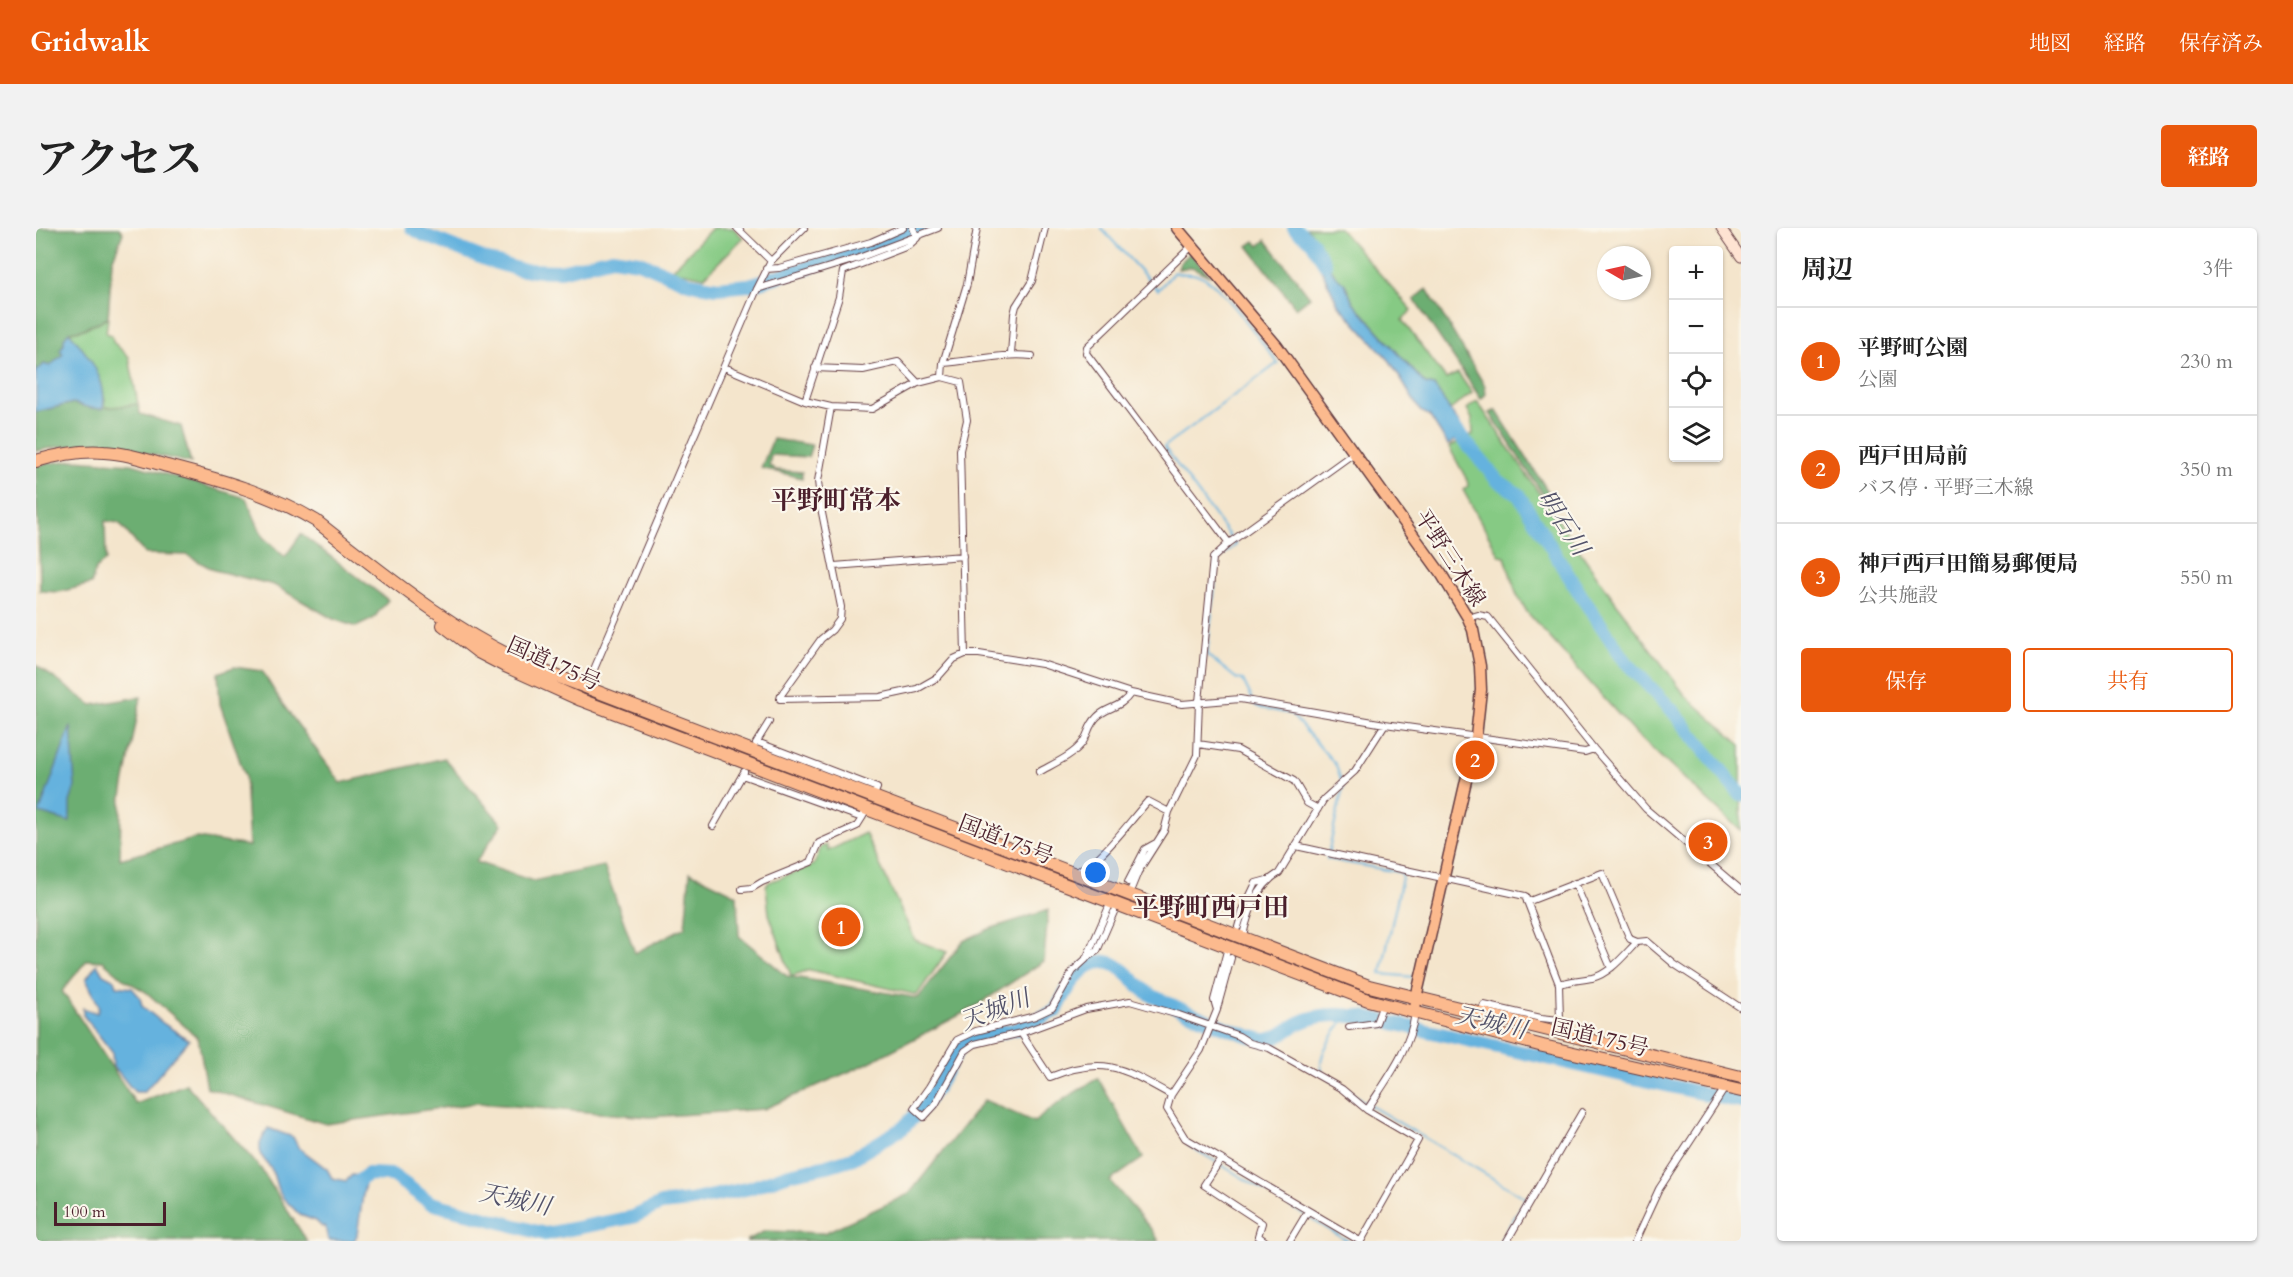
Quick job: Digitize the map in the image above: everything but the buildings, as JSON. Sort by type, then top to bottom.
[{"type":"highway","name":"国道175号","points":[[36,461],[50,456],[103,452],[133,456],[264,495],[316,521],[478,652],[502,665],[581,700],[750,758]]},
{"type":"highway","name":"国道175号","points":[[365,560],[452,623],[507,656],[586,687],[867,809],[1113,907],[1230,952],[1383,1004],[1543,1046],[1741,1091]]},
{"type":"highway","name":"国道175号","points":[[867,809],[1076,875],[1240,933],[1369,986],[1741,1077]]},
{"type":"main road","name":"平野三木線","points":[[1177,228],[1277,346],[1442,575],[1468,618],[1480,666],[1481,690],[1476,736],[1416,998],[1415,1013]]},
{"type":"street","points":[[737,228],[771,261]]},
{"type":"street","points":[[581,700],[766,269],[804,228]]},
{"type":"street","points":[[766,269],[779,268],[871,242],[903,228]]},
{"type":"street","points":[[913,228],[917,238]]},
{"type":"street","points":[[757,289],[856,259],[917,238],[938,228]]},
{"type":"street","points":[[942,377],[943,363],[967,284],[977,228]]},
{"type":"street","points":[[1011,354],[1016,306],[1032,281],[1045,228]]},
{"type":"street","points":[[1721,228],[1741,257]]},
{"type":"street","points":[[805,401],[839,297],[843,271],[908,246],[917,238]]},
{"type":"street","points":[[1193,245],[1087,347],[1086,353],[1229,543]]},
{"type":"street","points":[[943,363],[1011,354],[1032,356]]},
{"type":"street","points":[[815,368],[863,370],[898,362],[918,382]]},
{"type":"street","points":[[724,367],[805,401],[831,407],[872,409],[918,382],[942,377],[961,382],[967,420],[960,450],[965,654]]},
{"type":"street","points":[[831,407],[818,480],[821,508],[841,607],[840,619],[821,639],[781,694],[780,699],[880,697],[917,689],[938,677],[954,659],[965,654],[979,654],[1042,664],[1131,693],[1182,704],[1240,699],[1385,724],[1585,752],[1594,749]]},
{"type":"street","points":[[1128,895],[1138,872],[1164,831],[1169,812],[1197,755],[1199,702],[1213,558],[1229,543],[1354,453]]},
{"type":"street","points":[[834,566],[963,556]]},
{"type":"street","points":[[1468,618],[1478,615],[1488,617],[1594,749],[1646,809],[1741,890]]},
{"type":"street","points":[[1040,772],[1083,742],[1088,728],[1099,715],[1124,703],[1131,693]]},
{"type":"street","points":[[713,826],[770,722]]},
{"type":"street","points":[[1240,933],[1242,910],[1256,883],[1279,873],[1324,799],[1355,771],[1385,724]]},
{"type":"street","points":[[1198,744],[1238,750],[1294,781],[1307,803],[1318,809]]},
{"type":"street","points":[[742,890],[753,888],[811,862],[819,843],[857,826],[878,788],[750,758]]},
{"type":"street","points":[[1076,875],[1080,868],[1093,863],[1115,842],[1120,832],[1148,801],[1169,812]]},
{"type":"street","points":[[1128,882],[1145,849],[1156,843]]},
{"type":"street","points":[[1296,846],[1525,896],[1559,984],[1560,1020],[1484,1005],[1481,1012]]},
{"type":"street","points":[[1527,902],[1602,873],[1630,939],[1637,942],[1647,941],[1674,964],[1741,1008]]},
{"type":"street","points":[[1240,933],[1267,880]]},
{"type":"street","points":[[1575,883],[1611,968]]},
{"type":"street","points":[[1086,959],[1113,907]]},
{"type":"street","points":[[1113,907],[1096,951],[1074,971],[1052,1008],[1035,1017],[976,1031],[957,1040],[914,1108],[924,1117],[935,1105],[965,1052],[975,1044],[1020,1033],[1086,1009],[1130,1001],[1179,1015],[1211,1026],[1239,1036],[1250,1043],[1269,1048],[1342,1089],[1367,1110],[1418,1140],[1360,1241],[1185,1138],[1167,1109],[1171,1095],[1202,1050],[1211,1026],[1217,1010],[1230,952]]},
{"type":"street","points":[[1559,984],[1581,978],[1593,978],[1611,968],[1637,942]]},
{"type":"street","points":[[1217,1010],[1215,1000],[1230,952]]},
{"type":"street","points":[[1349,1027],[1376,1023],[1383,1004]]},
{"type":"street","points":[[1367,1110],[1403,1052],[1412,1031],[1415,1013]]},
{"type":"street","points":[[1035,1017],[1039,1026]]},
{"type":"street","points":[[1020,1033],[1050,1077],[1074,1067],[1106,1065],[1126,1070],[1171,1095]]},
{"type":"street","points":[[1635,1241],[1659,1189],[1725,1088]]},
{"type":"street","points":[[1507,1241],[1582,1112]]},
{"type":"street","points":[[1221,1160],[1204,1185],[1263,1223],[1258,1236],[1265,1241]]},
{"type":"street","points":[[1290,1241],[1308,1211]]},
{"type":"green space","points":[[36,228],[119,228],[123,233],[112,261],[108,318],[81,330],[69,332],[61,350],[64,354],[50,366],[44,364],[36,372]]},
{"type":"green space","points":[[712,228],[733,228],[743,238],[704,277],[672,270]]},
{"type":"green space","points":[[1305,228],[1339,228],[1412,310],[1402,320],[1446,379],[1458,373],[1472,393],[1450,410],[1434,386],[1425,384],[1353,302],[1345,284],[1335,275],[1311,232]]},
{"type":"green space","points":[[1266,240],[1310,297],[1296,308],[1248,246],[1255,241],[1259,246]]},
{"type":"green space","points":[[1190,253],[1210,276],[1192,267],[1178,269],[1180,263]]},
{"type":"green space","points":[[1427,289],[1485,386],[1486,394],[1481,399],[1415,301]]},
{"type":"green space","points":[[108,318],[106,333],[112,335],[113,342],[129,357],[138,404],[103,409],[105,399],[69,332],[81,330]]},
{"type":"green space","points":[[1477,401],[1617,604],[1685,695],[1741,745],[1741,831],[1636,734],[1527,612],[1516,593],[1505,557],[1500,556],[1463,490],[1468,486],[1467,480],[1449,447],[1473,434],[1472,419],[1467,409]]},
{"type":"green space","points":[[73,403],[98,407],[138,404],[140,414],[181,426],[191,463],[95,446],[56,447],[36,451],[36,412]]},
{"type":"green space","points":[[1496,410],[1549,493],[1544,496],[1490,413]]},
{"type":"green space","points":[[773,439],[812,445],[808,457],[771,455],[769,466],[775,470],[802,472],[802,478],[761,468]]},
{"type":"green space","points":[[75,460],[132,464],[246,498],[263,537],[285,557],[301,534],[388,600],[373,619],[356,627],[333,619],[274,585],[214,570],[187,555],[145,554],[119,523],[105,521],[106,560],[96,569],[91,584],[59,592],[40,591],[36,465]]},
{"type":"green space","points":[[36,665],[92,705],[141,697],[121,801],[120,859],[197,838],[249,846],[245,776],[220,704],[218,673],[234,667],[262,671],[281,702],[341,783],[444,758],[502,824],[476,862],[533,881],[604,866],[635,953],[685,927],[690,872],[737,895],[739,936],[787,976],[918,998],[963,941],[989,929],[1048,910],[1044,961],[973,1008],[862,1066],[764,1109],[650,1117],[477,1103],[326,1124],[207,1088],[198,1038],[146,992],[125,980],[103,961],[87,960],[62,991],[136,1104],[186,1084],[261,1169],[307,1241],[36,1241]]},
{"type":"green space","points":[[865,833],[915,940],[947,952],[917,995],[810,970],[791,976],[769,914],[766,886],[769,882],[814,865],[821,847],[827,845],[828,851]]},
{"type":"green space","points":[[1098,1078],[1143,1158],[1110,1181],[1159,1241],[746,1241],[765,1231],[824,1233],[909,1194],[984,1100],[1034,1122],[1064,1099]]},
{"type":"water","points":[[1318,248],[1335,275],[1345,284],[1353,302],[1425,384],[1434,386],[1466,434],[1448,445],[1429,415],[1420,411],[1390,361],[1338,304],[1313,252]]},
{"type":"water","points":[[69,332],[95,367],[103,388],[103,409],[73,403],[36,412],[36,372],[44,364],[50,366],[63,354],[60,350]]},
{"type":"water","points":[[71,726],[75,787],[70,802],[70,822],[39,813]]},
{"type":"water","points":[[97,964],[103,974],[115,980],[117,986],[132,988],[140,997],[142,1006],[189,1040],[144,1092],[135,1092],[113,1066],[112,1052],[83,1015],[83,1008],[97,1013],[99,1006],[86,979]]},
{"type":"water","points":[[268,1128],[293,1137],[298,1147],[327,1169],[332,1178],[346,1181],[352,1175],[360,1176],[365,1168],[367,1169],[357,1235],[354,1241],[328,1240],[325,1226],[322,1227],[316,1221],[300,1215],[283,1198],[272,1170],[260,1154],[260,1143]]},
{"type":"waterway","points":[[412,228],[490,261],[521,270],[561,271],[612,258],[639,262],[689,283],[717,288],[749,285],[855,253],[920,228]]},
{"type":"waterway","points":[[1101,228],[1158,290],[1174,272],[1205,278],[1224,295],[1278,363],[1164,447],[1236,545],[1218,559],[1207,655],[1237,679],[1243,680],[1255,705],[1291,714],[1336,765],[1343,787],[1327,859],[1403,873],[1381,974],[1414,977]]},
{"type":"waterway","name":"明石川","points":[[1294,228],[1312,242],[1325,264]]},
{"type":"waterway","name":"明石川","points":[[1450,423],[1497,480],[1518,494],[1582,597],[1626,662],[1672,710],[1741,795]]},
{"type":"waterway","name":"天城川","points":[[352,1186],[368,1174],[392,1175],[431,1203],[545,1234],[633,1217],[661,1204],[690,1201],[750,1188],[789,1174],[827,1166],[853,1158],[903,1128],[937,1087],[961,1045],[972,1039],[1016,1029],[1056,1011],[1079,974],[1087,967],[1106,962],[1117,966],[1156,998],[1259,1039],[1271,1039],[1308,1019],[1327,1015],[1356,1016],[1741,1102]]},
{"type":"waterway","points":[[1347,1015],[1324,1051],[1321,1066],[1323,1073],[1366,1103],[1526,1198],[1500,1241]]},
{"type":"waterway","points":[[1188,1145],[1348,1241]]},
{"type":"place","name":"西戸田局前","points":[[1475,760]]},
{"type":"place","name":"神戸西戸田簡易郵便局","points":[[1708,842]]},
{"type":"place","name":"平野町公園","points":[[841,927]]},
{"type":"district","name":"平野町常本","points":[[836,500]]},
{"type":"district","name":"平野町西戸田","points":[[1211,907]]}]
